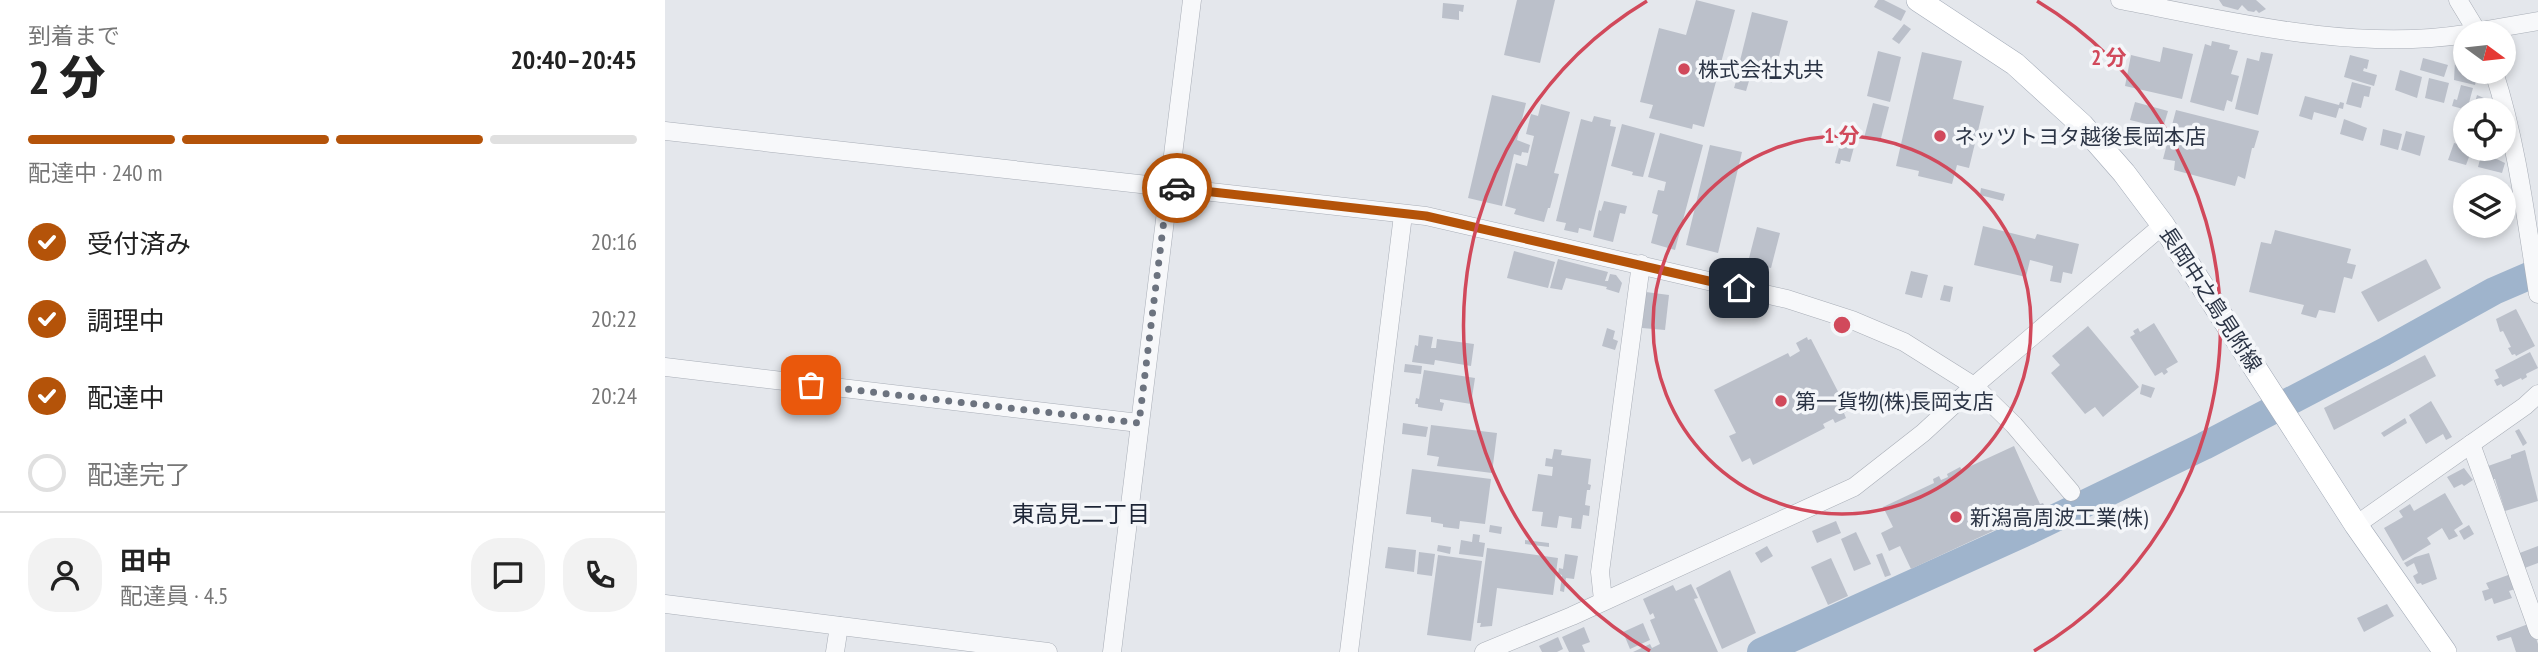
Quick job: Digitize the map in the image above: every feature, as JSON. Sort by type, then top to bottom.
[{"type":"main road","name":"長岡中之島見附線","points":[[1918,0],[2015,64],[2082,125],[2124,173],[2163,225],[2356,525],[2445,652]]},
{"type":"street","points":[[1112,652],[1192,0]]},
{"type":"street","points":[[2120,0],[2289,32],[2400,39],[2453,35]]},
{"type":"street","points":[[2458,0],[2468,21]]},
{"type":"street","points":[[2517,25],[2538,21]]},
{"type":"street","points":[[2497,84],[2514,152],[2538,294]]},
{"type":"street","points":[[665,131],[1426,216],[1787,299],[1852,320],[1904,342],[1974,386],[2014,425],[2071,492]]},
{"type":"street","points":[[1349,652],[1403,215]]},
{"type":"street","points":[[1483,652],[1782,522],[1854,487],[1923,433],[1974,386],[2163,225]]},
{"type":"street","points":[[1603,600],[1600,572],[1641,264]]},
{"type":"street","points":[[665,368],[1139,423]]},
{"type":"street","points":[[2356,525],[2525,406],[2538,394]]},
{"type":"street","points":[[2471,444],[2538,630]]},
{"type":"street","points":[[665,604],[1048,652]]},
{"type":"street","points":[[835,652],[839,626]]},
{"type":"building","points":[[1517,0],[1555,0],[1540,63],[1504,55]]},
{"type":"building","name":"株式会社丸共","points":[[1696,0],[1735,10],[1704,127],[1693,124],[1692,129],[1649,118],[1653,105],[1640,102],[1659,28],[1686,35]]},
{"type":"building","points":[[1878,0],[1884,0],[1906,11],[1901,21],[1874,7]]},
{"type":"building","points":[[2219,0],[2256,0],[2266,9],[2259,13],[2256,10],[2248,11],[2242,5],[2238,10],[2223,6]]},
{"type":"building","points":[[1443,3],[1464,5],[1463,12],[1459,11],[1459,20],[1442,18]]},
{"type":"building","points":[[1752,12],[1788,21],[1772,83],[1737,73]]},
{"type":"building","points":[[1904,24],[1911,29],[1899,44],[1892,39]]},
{"type":"building","points":[[2212,41],[2230,45],[2229,49],[2238,51],[2231,74],[2239,76],[2232,102],[2227,100],[2224,111],[2190,102],[2205,44],[2211,46]]},
{"type":"building","points":[[2163,47],[2193,54],[2182,99],[2125,86],[2131,55],[2160,62]]},
{"type":"building","points":[[1878,51],[1901,57],[1890,102],[1867,96]]},
{"type":"building","name":"ネッツトヨタ越後長岡本店","points":[[1922,52],[1962,61],[1953,99],[1984,106],[1969,168],[1957,165],[1952,184],[1918,176],[1919,171],[1896,166]]},
{"type":"building","points":[[2261,52],[2273,54],[2258,115],[2235,109],[2247,58],[2259,61]]},
{"type":"building","points":[[2350,55],[2369,60],[2367,69],[2364,68],[2363,71],[2377,75],[2374,86],[2344,77]]},
{"type":"building","points":[[2423,58],[2448,65],[2444,77],[2420,70]]},
{"type":"building","points":[[2400,70],[2422,77],[2417,98],[2395,90]]},
{"type":"building","points":[[1737,78],[1749,81],[1746,91],[1734,88]]},
{"type":"building","points":[[2429,78],[2449,83],[2444,103],[2425,98]]},
{"type":"building","points":[[2352,82],[2371,87],[2369,97],[2364,96],[2361,108],[2346,104]]},
{"type":"building","points":[[2461,85],[2473,88],[2470,98],[2458,98]]},
{"type":"building","points":[[1492,95],[1526,103],[1517,140],[1530,145],[1528,153],[1522,152],[1521,156],[1514,154],[1502,206],[1468,198]]},
{"type":"building","points":[[2305,96],[2339,105],[2340,102],[2344,103],[2343,109],[2339,108],[2336,118],[2314,112],[2312,120],[2299,116]]},
{"type":"building","points":[[2135,102],[2168,111],[2163,128],[2130,120]]},
{"type":"building","points":[[1873,103],[1889,107],[1880,142],[1864,138]]},
{"type":"building","points":[[1541,104],[1570,112],[1554,173],[1559,174],[1544,222],[1514,214],[1516,209],[1505,206],[1516,163],[1527,166],[1534,136],[1526,134],[1531,114],[1538,116]]},
{"type":"building","points":[[2176,110],[2259,131],[2245,179],[2238,176],[2235,186],[2174,170],[2175,161],[2163,159]]},
{"type":"building","points":[[1594,116],[1611,120],[1610,126],[1616,127],[1591,231],[1579,228],[1578,233],[1564,230],[1566,223],[1556,221],[1581,119],[1592,122]]},
{"type":"building","points":[[2344,119],[2367,128],[2363,141],[2340,134]]},
{"type":"building","points":[[1622,124],[1655,133],[1643,177],[1611,166]]},
{"type":"building","points":[[2383,129],[2402,134],[2398,150],[2380,145]]},
{"type":"building","points":[[2406,131],[2425,136],[2420,156],[2401,150]]},
{"type":"building","points":[[1660,133],[1703,145],[1675,250],[1651,243],[1658,215],[1652,213],[1658,190],[1664,191],[1666,182],[1648,177]]},
{"type":"building","points":[[1840,144],[1854,147],[1850,162],[1841,160],[1840,164],[1835,163]]},
{"type":"building","points":[[1710,145],[1742,152],[1718,253],[1686,245]]},
{"type":"building","points":[[2453,146],[2453,161],[2468,161],[2466,165],[2448,160]]},
{"type":"building","points":[[2480,161],[2505,163],[2502,173],[2478,167]]},
{"type":"building","points":[[1981,188],[2005,194],[2003,201],[1980,195]]},
{"type":"building","points":[[1604,201],[1627,206],[1625,214],[1620,213],[1613,242],[1593,237],[1599,210],[1601,211]]},
{"type":"building","points":[[1983,226],[2035,239],[2037,234],[2079,244],[2072,274],[2063,272],[2061,283],[2050,281],[2053,266],[2030,260],[2026,277],[1974,265]]},
{"type":"building","points":[[1757,227],[1780,233],[1771,268],[1748,262]]},
{"type":"building","points":[[2275,230],[2351,249],[2347,263],[2356,265],[2352,279],[2344,277],[2335,313],[2319,310],[2316,318],[2301,314],[2304,305],[2249,292],[2261,242],[2271,244]]},
{"type":"building","points":[[1514,251],[1555,262],[1548,288],[1507,278]]},
{"type":"building","points":[[1558,259],[1608,272],[1605,281],[1608,281],[1610,274],[1616,275],[1622,283],[1619,293],[1606,289],[1607,287],[1566,278],[1562,290],[1550,288]]},
{"type":"building","points":[[2426,259],[2441,288],[2378,322],[2361,292]]},
{"type":"building","points":[[1911,271],[1928,275],[1922,298],[1905,294]]},
{"type":"building","points":[[1944,285],[1953,287],[1950,302],[1940,300]]},
{"type":"building","points":[[1646,292],[1669,295],[1665,330],[1642,328]]},
{"type":"building","points":[[2516,309],[2535,346],[2516,356],[2512,355],[2508,348],[2511,347],[2503,331],[2500,332],[2496,319]]},
{"type":"building","points":[[2154,323],[2178,362],[2166,369],[2168,372],[2164,375],[2162,372],[2155,376],[2130,337],[2138,328],[2140,332]]},
{"type":"building","points":[[2088,326],[2139,387],[2103,417],[2095,407],[2085,414],[2051,373],[2060,365],[2052,356]]},
{"type":"building","points":[[1607,328],[1615,331],[1613,339],[1618,341],[1615,350],[1602,346]]},
{"type":"building","points":[[1419,335],[1433,337],[1431,348],[1436,348],[1437,339],[1474,344],[1471,366],[1435,360],[1434,365],[1412,362]]},
{"type":"building","name":"第一貨物(株)長岡支店","points":[[1807,337],[1808,340],[1811,339],[1848,411],[1844,413],[1846,418],[1835,423],[1833,419],[1823,424],[1825,428],[1753,465],[1750,458],[1742,462],[1729,436],[1736,433],[1714,390],[1788,353],[1790,357],[1800,351],[1796,343]]},
{"type":"building","points":[[2530,352],[2538,368],[2526,374],[2527,377],[2522,380],[2521,378],[2503,387],[2501,384],[2497,386],[2494,380],[2499,378],[2495,370]]},
{"type":"building","points":[[2425,355],[2436,376],[2334,430],[2324,408]]},
{"type":"building","points":[[1405,364],[1422,366],[1421,374],[1404,372]]},
{"type":"building","points":[[1424,370],[1475,378],[1471,404],[1440,399],[1440,402],[1444,403],[1442,411],[1418,407],[1418,404],[1415,404],[1416,398],[1419,399]]},
{"type":"building","points":[[2142,384],[2155,388],[2151,398],[2140,394]]},
{"type":"building","points":[[2431,401],[2452,437],[2446,440],[2443,434],[2426,444],[2409,415]]},
{"type":"building","points":[[2405,418],[2407,423],[2384,437],[2381,433]]},
{"type":"building","points":[[1403,423],[1428,427],[1426,437],[1402,434]]},
{"type":"building","points":[[1431,425],[1497,433],[1492,473],[1437,466],[1439,457],[1427,455]]},
{"type":"building","points":[[2519,429],[2527,443],[2523,446],[2515,431]]},
{"type":"building","name":"新潟高周波工業(株)","points":[[2014,446],[2040,504],[2043,503],[2045,507],[1911,569],[1900,546],[1889,551],[1881,533],[1893,527],[1883,507],[1934,483],[1933,479],[1939,476],[1941,480],[1960,467],[1962,470]]},
{"type":"building","points":[[1554,449],[1562,450],[1561,455],[1591,459],[1588,484],[1591,485],[1590,490],[1587,490],[1585,505],[1590,506],[1589,516],[1583,515],[1581,529],[1571,528],[1572,518],[1559,516],[1557,528],[1541,526],[1543,512],[1532,511],[1538,474],[1552,476],[1553,467],[1545,466],[1546,458],[1552,459]]},
{"type":"building","points":[[2525,450],[2538,501],[2505,511],[2488,466]]},
{"type":"building","points":[[2464,468],[2473,480],[2454,488],[2447,477]]},
{"type":"building","points":[[1412,469],[1491,479],[1485,524],[1460,521],[1459,529],[1443,527],[1443,524],[1431,522],[1431,517],[1406,514]]},
{"type":"building","points":[[2445,493],[2463,524],[2454,530],[2458,536],[2449,540],[2442,528],[2427,538],[2431,544],[2403,561],[2384,528],[2403,517],[2399,511],[2410,504],[2414,511]]},
{"type":"building","points":[[1836,521],[1841,533],[1817,543],[1812,531]]},
{"type":"building","points":[[1490,525],[1502,527],[1501,534],[1489,532]]},
{"type":"building","points":[[2469,525],[2474,534],[2464,540],[2459,531]]},
{"type":"building","points":[[1856,532],[1871,564],[1854,571],[1841,539]]},
{"type":"building","points":[[1473,534],[1480,535],[1479,542],[1485,543],[1483,557],[1459,554],[1461,540],[1472,542]]},
{"type":"building","points":[[1525,540],[1549,543],[1549,547],[1525,544]]},
{"type":"building","points":[[1438,545],[1451,547],[1450,554],[1437,551]]},
{"type":"building","points":[[1767,546],[1773,556],[1761,563],[1755,553]]},
{"type":"building","points":[[2538,546],[2538,563],[2522,569],[2517,554]]},
{"type":"building","points":[[1388,547],[1416,550],[1414,572],[1385,568]]},
{"type":"building","points":[[1487,548],[1558,558],[1553,595],[1497,588],[1492,626],[1480,627],[1481,623],[1477,623]]},
{"type":"building","points":[[1419,552],[1435,554],[1432,576],[1417,574]]},
{"type":"building","points":[[1882,553],[1891,575],[1885,577],[1876,555]]},
{"type":"building","points":[[2429,553],[2437,579],[2422,585],[2417,584],[2413,576],[2418,573],[2414,563],[2407,567],[2404,563]]},
{"type":"building","points":[[1565,554],[1578,556],[1574,579],[1566,578],[1564,592],[1560,591],[1562,575],[1558,574],[1559,568],[1563,569]]},
{"type":"building","points":[[1438,555],[1482,561],[1471,641],[1427,635]]},
{"type":"building","points":[[1831,558],[1848,596],[1828,605],[1811,567]]},
{"type":"building","points":[[1730,570],[1756,633],[1722,649],[1696,588]]},
{"type":"building","points":[[2511,574],[2515,589],[2509,591],[2512,598],[2494,604],[2492,598],[2485,601],[2482,591],[2489,589],[2486,583]]},
{"type":"building","points":[[1691,584],[1698,598],[1694,599],[1718,652],[1633,652],[1650,644],[1652,648],[1660,644],[1650,620],[1655,618],[1653,613],[1650,615],[1643,599],[1673,585],[1676,591]]},
{"type":"building","points":[[2387,604],[2394,616],[2364,632],[2357,618]]},
{"type":"building","points":[[1643,623],[1650,640],[1630,649],[1623,632]]},
{"type":"building","points":[[2531,623],[2538,652],[2516,652],[2511,637],[2498,641],[2496,636]]},
{"type":"building","points":[[1584,627],[1590,642],[1582,645],[1585,652],[1569,652],[1562,637]]},
{"type":"building","points":[[1558,637],[1563,649],[1557,652],[1542,652],[1539,646]]},
{"type":"waterway","points":[[1761,652],[2024,533],[2204,446],[2494,291],[2538,272]]},
{"type":"way so far","points":[[811,385],[1139,423],[1168,187],[1177,188]]},
{"type":"place","name":"株式会社丸共","points":[[1684,69]]},
{"type":"place","name":"ネッツトヨタ越後長岡本店","points":[[1940,136]]},
{"type":"place","name":"第一貨物(株)長岡支店","points":[[1781,401]]},
{"type":"place","name":"新潟高周波工業(株)","points":[[1956,517]]},
{"type":"district","name":"東高見二丁目","points":[[1081,513]]},
{"type":"route","points":[[1177,188],[1426,216],[1739,288]]}]
